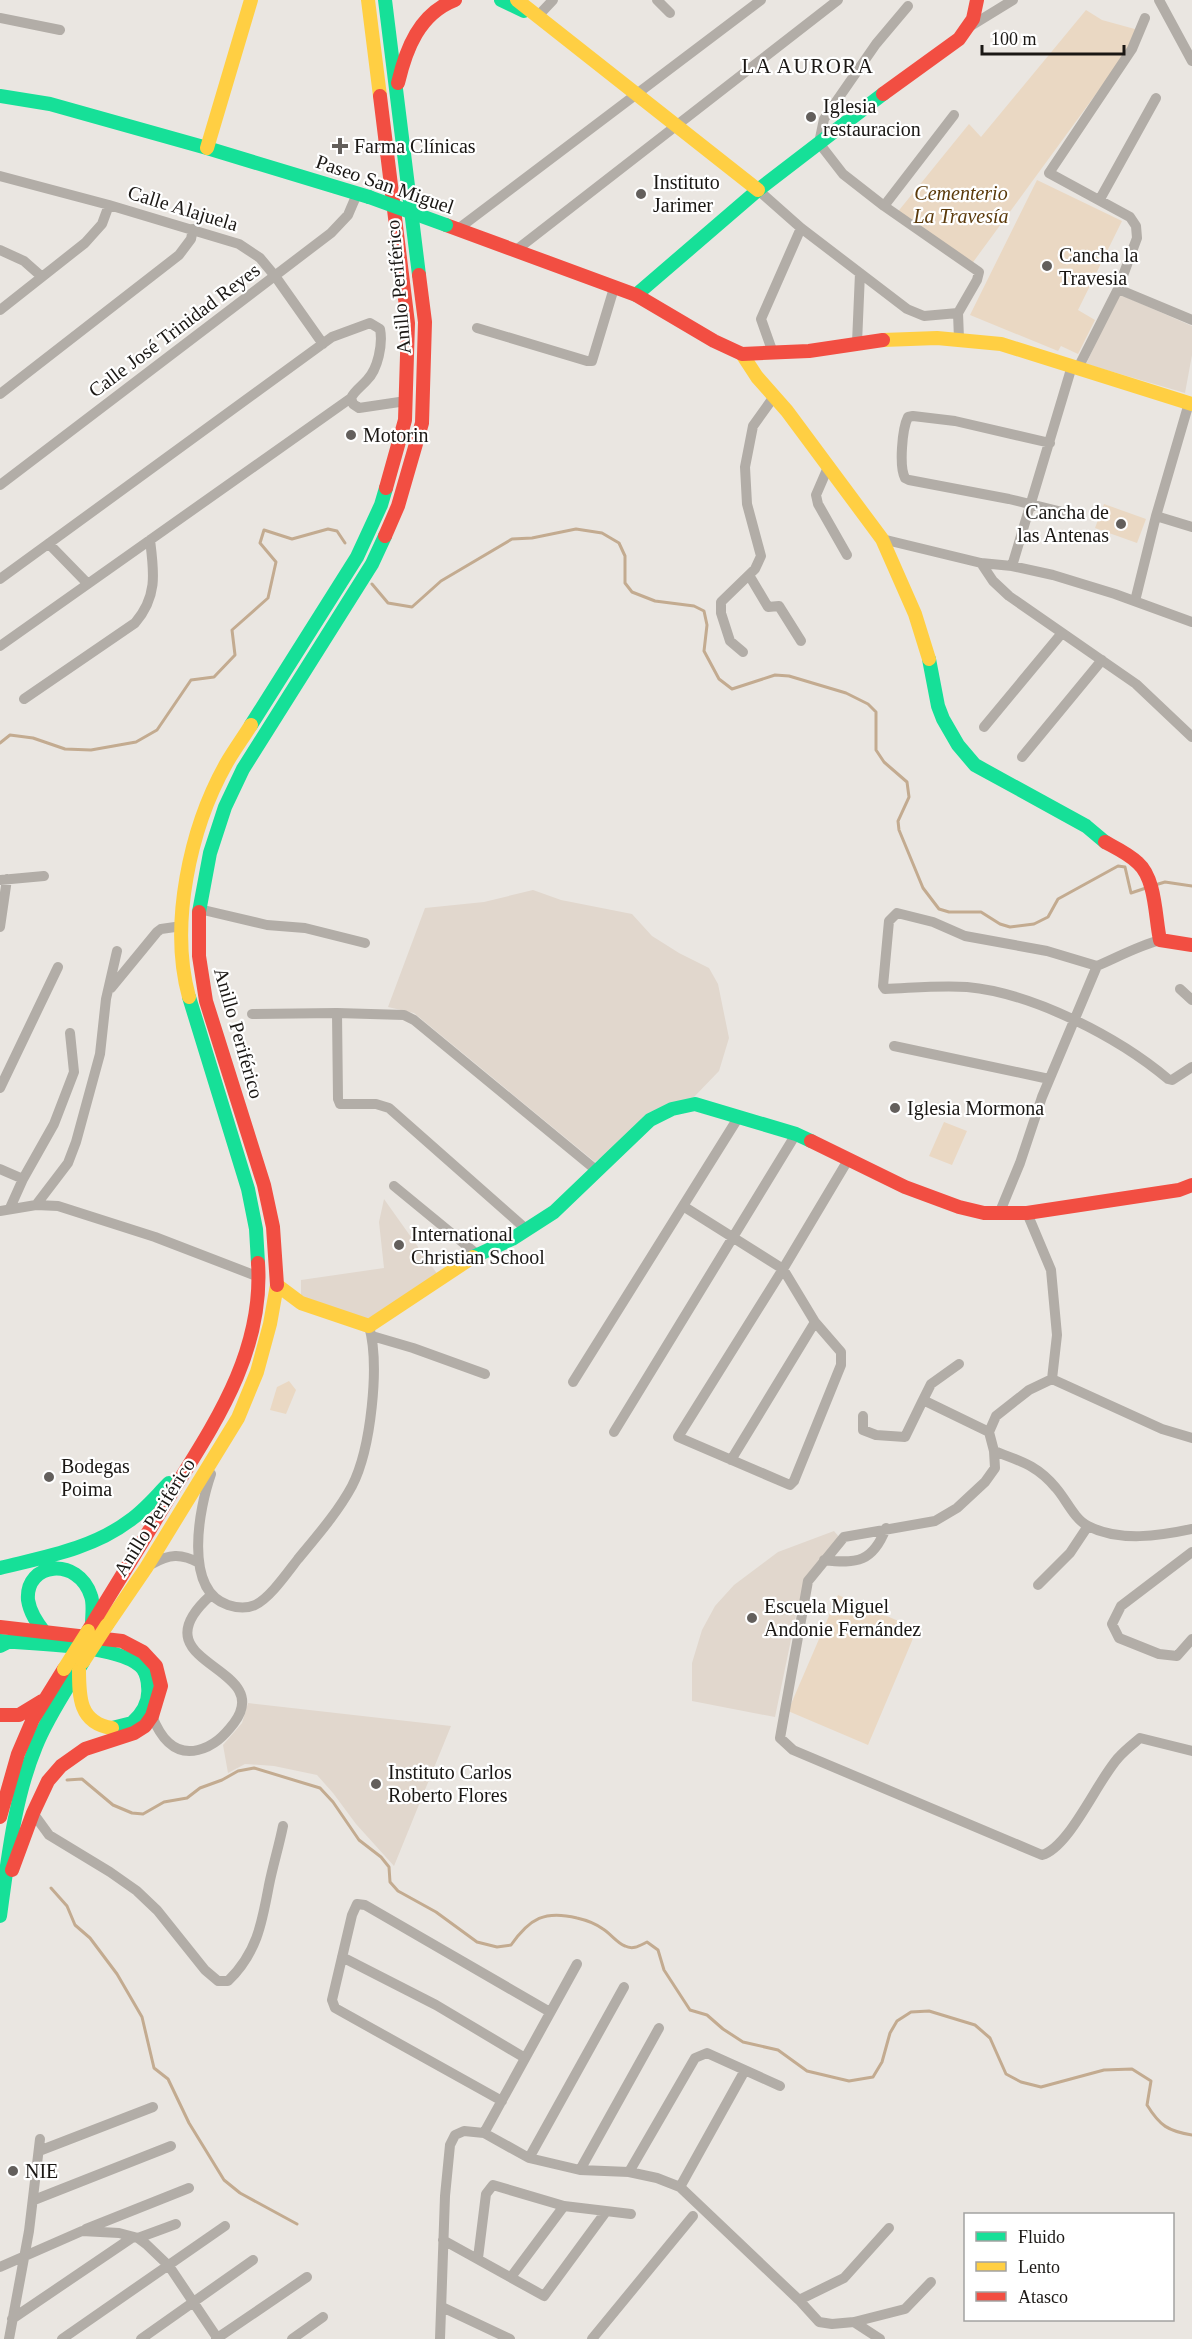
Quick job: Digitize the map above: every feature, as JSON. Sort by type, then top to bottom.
[{"type":"main road","points":[[207,148],[251,0]]},
{"type":"main road","name":"Anillo Periférico","points":[[0,1817],[18,1754],[44,1700],[223,1410],[242,1367],[254,1321],[259,1277],[256,1229],[248,1189],[186,985],[182,957],[183,903],[193,849],[209,800],[226,764],[357,557],[381,505],[405,420],[408,323],[369,0]]},
{"type":"main road","name":"Anillo Periférico","points":[[0,1916],[12,1831],[31,1758],[44,1728],[81,1665],[146,1568],[238,1418],[257,1372],[270,1324],[277,1285],[273,1227],[264,1185],[206,1002],[199,956],[200,909],[210,853],[225,807],[243,769],[372,564],[398,506],[422,423],[425,322],[386,0]]},
{"type":"main road","points":[[396,94],[404,56],[412,37],[425,18],[455,0]]},
{"type":"main road","points":[[501,0],[537,16]]},
{"type":"main road","points":[[517,0],[758,190]]},
{"type":"main road","points":[[636,295],[758,190],[851,117],[959,39],[973,19],[977,0]]},
{"type":"main road","name":"Paseo San Miguel","points":[[0,96],[50,104],[363,195],[636,295],[714,341],[742,354]]},
{"type":"main road","points":[[1191,403],[1001,344],[959,339],[893,339],[809,351],[742,354],[751,371],[787,411],[882,538],[915,614],[932,667],[938,706],[958,745],[975,765],[1086,826],[1100,839],[1134,859],[1140,865],[1151,886],[1160,940],[1192,945]]},
{"type":"main road","points":[[277,1285],[302,1303],[370,1331],[404,1300],[554,1212],[650,1120],[672,1109],[695,1104],[716,1108],[738,1118],[796,1134],[905,1187],[959,1207],[999,1214],[1028,1213],[1179,1190],[1192,1185]]},
{"type":"main road","points":[[270,1324],[277,1311],[285,1306],[302,1303]]},
{"type":"main road","points":[[0,1568],[72,1549],[117,1530],[148,1506],[200,1448]]},
{"type":"main road","points":[[45,1633],[32,1615],[28,1602],[28,1591],[33,1579],[43,1570],[55,1567],[66,1568],[78,1574],[86,1584],[92,1598],[90,1628]]},
{"type":"main road","points":[[0,1628],[122,1641],[143,1652],[156,1666],[162,1686],[152,1716],[145,1726],[134,1733],[85,1749],[61,1766],[48,1782],[33,1813],[3,1897]]},
{"type":"main road","points":[[3,1643],[106,1650],[143,1668],[149,1686],[148,1700],[144,1710],[132,1724],[113,1728],[97,1724],[85,1713],[79,1692],[81,1665]]},
{"type":"main road","points":[[0,1715],[19,1715],[44,1700]]},
{"type":"street","points":[[537,16],[553,0]]},
{"type":"street","points":[[657,0],[670,12]]},
{"type":"street","points":[[452,227],[761,0]]},
{"type":"street","points":[[515,251],[838,0]]},
{"type":"street","points":[[969,27],[1013,0]]},
{"type":"street","points":[[1159,0],[1192,61]]},
{"type":"street","points":[[908,6],[876,44],[824,119],[819,143],[843,174],[884,206],[979,272],[977,280],[958,313],[959,339]]},
{"type":"street","points":[[0,18],[60,30]]},
{"type":"street","points":[[1012,566],[1075,367],[1118,289],[1137,238],[1136,226],[1130,217],[1049,173],[1132,49],[1146,18]]},
{"type":"street","points":[[1100,199],[1156,98]]},
{"type":"street","points":[[884,206],[954,116]]},
{"type":"street","name":"Calle Alajuela","points":[[0,176],[108,204],[239,244],[260,258],[323,344]]},
{"type":"street","points":[[758,190],[801,228],[914,313],[924,316],[958,313]]},
{"type":"street","name":"Calle José Trinidad Reyes","points":[[0,485],[331,233],[363,195]]},
{"type":"street","points":[[0,310],[85,243],[102,224],[108,204]]},
{"type":"street","points":[[774,353],[762,325],[762,318],[801,228]]},
{"type":"street","points":[[1,390],[179,255],[191,239],[194,229]]},
{"type":"street","points":[[0,250],[24,261],[41,276]]},
{"type":"street","points":[[857,343],[860,273]]},
{"type":"street","points":[[477,328],[592,361],[614,288]]},
{"type":"street","points":[[1118,289],[1192,320]]},
{"type":"street","points":[[0,579],[332,337],[364,323],[370,323],[380,329],[382,336],[374,370],[369,379],[354,392],[351,398],[0,646]]},
{"type":"street","points":[[351,398],[353,404],[359,408],[406,401]]},
{"type":"street","points":[[742,652],[730,641],[721,613],[721,602],[755,569],[761,556],[747,504],[745,467],[753,426],[773,398]]},
{"type":"street","points":[[1135,601],[1156,516],[1191,403]]},
{"type":"street","points":[[1050,443],[955,421],[913,416],[906,420],[901,471],[905,478],[1078,516]]},
{"type":"street","points":[[829,465],[816,495],[818,504],[847,555]]},
{"type":"street","points":[[1156,516],[1192,526]]},
{"type":"street","points":[[882,538],[981,563],[1053,574],[1192,622]]},
{"type":"street","points":[[24,699],[135,622],[144,612],[149,602],[154,575],[150,540]]},
{"type":"street","points":[[49,544],[87,583]]},
{"type":"street","points":[[981,563],[993,581],[1009,596],[1150,695],[1171,719],[1192,736]]},
{"type":"street","points":[[749,575],[768,607],[779,606],[801,641]]},
{"type":"street","points":[[984,727],[1062,633]]},
{"type":"street","points":[[1022,757],[1102,660]]},
{"type":"street","points":[[0,927],[3,880],[44,876]]},
{"type":"street","points":[[200,909],[267,925],[305,928],[365,943]]},
{"type":"street","points":[[1160,940],[1139,946],[1097,966],[1047,951],[965,936],[933,922],[897,913],[889,921],[885,937],[883,986],[885,989],[967,987],[1001,993],[1074,1020],[1127,1048],[1168,1079],[1172,1080],[1192,1067]]},
{"type":"street","points":[[109,991],[157,932],[161,929],[182,926]]},
{"type":"street","points":[[36,1205],[68,1163],[73,1152],[100,1054],[117,951]]},
{"type":"street","points":[[999,1214],[1020,1163],[1049,1078],[1097,966]]},
{"type":"street","points":[[0,1088],[58,967]]},
{"type":"street","points":[[1180,989],[1192,1000]]},
{"type":"street","points":[[337,1013],[338,1099],[340,1104],[376,1104],[389,1108],[526,1230]]},
{"type":"street","points":[[252,1014],[404,1015],[414,1020],[596,1170]]},
{"type":"street","points":[[5,1210],[54,1124],[74,1072],[70,1033]]},
{"type":"street","points":[[894,1046],[1049,1078]]},
{"type":"street","points":[[573,1382],[738,1118]]},
{"type":"street","points":[[614,1432],[796,1134]]},
{"type":"street","points":[[683,1206],[783,1269],[814,1322],[841,1352],[841,1365],[794,1481],[790,1485],[678,1437],[783,1269],[848,1160]]},
{"type":"street","points":[[0,1168],[23,1179]]},
{"type":"street","points":[[394,1186],[478,1255]]},
{"type":"street","points":[[5,1210],[36,1205],[58,1206],[155,1237],[259,1277]]},
{"type":"street","points":[[1028,1213],[1051,1270],[1057,1335],[1052,1379]]},
{"type":"street","points":[[731,1460],[814,1322]]},
{"type":"street","points":[[370,1331],[485,1374]]},
{"type":"street","points":[[221,1446],[206,1488],[200,1519],[199,1563],[210,1596],[235,1607],[248,1608],[258,1604],[278,1585],[353,1485],[371,1420],[374,1357],[370,1331]]},
{"type":"street","points":[[863,1416],[863,1430],[876,1435],[905,1437],[931,1384],[959,1364]]},
{"type":"street","points":[[1052,1379],[1029,1390],[996,1416],[989,1431],[995,1468],[985,1482],[957,1508],[935,1521],[886,1528],[844,1538],[808,1581],[780,1738],[794,1750],[1042,1855],[1052,1852],[1084,1810],[1118,1758],[1140,1738],[1192,1751]]},
{"type":"street","points":[[1052,1379],[1162,1429],[1192,1438]]},
{"type":"street","points":[[922,1400],[989,1431]]},
{"type":"street","points":[[994,1451],[1032,1465],[1055,1486],[1088,1526],[1121,1536],[1169,1534],[1192,1529]]},
{"type":"street","points":[[1038,1585],[1070,1553],[1088,1526]]},
{"type":"street","points":[[824,1560],[854,1563],[880,1546],[886,1528]]},
{"type":"street","points":[[1192,1552],[1121,1606],[1112,1624],[1119,1638],[1159,1654],[1177,1656],[1192,1639]]},
{"type":"street","points":[[146,1568],[162,1558],[175,1555],[187,1557],[199,1563]]},
{"type":"street","points":[[152,1716],[158,1731],[166,1741],[178,1750],[191,1751],[218,1742],[237,1719],[242,1705],[238,1690],[231,1680],[193,1650],[189,1642],[188,1622],[192,1614],[210,1596]]},
{"type":"street","points":[[33,1813],[49,1835],[137,1891],[157,1910],[205,1970],[218,1981],[228,1981],[236,1973],[257,1937],[283,1826]]},
{"type":"street","points":[[502,2101],[335,2008],[332,2000],[352,1915],[357,1904],[365,1905],[550,2012]]},
{"type":"street","points":[[342,1957],[436,2006],[525,2058]]},
{"type":"street","points":[[484,2133],[577,1964]]},
{"type":"street","points":[[529,2158],[624,1987]]},
{"type":"street","points":[[580,2170],[659,2028]]},
{"type":"street","points":[[629,2172],[694,2058],[707,2053],[744,2072],[780,2086]]},
{"type":"street","points":[[681,2187],[744,2072]]},
{"type":"street","points":[[39,2151],[153,2107]]},
{"type":"street","points":[[440,2339],[450,2145],[455,2135],[464,2131],[484,2133],[529,2158],[580,2170],[629,2172],[657,2178],[681,2187],[819,2322],[832,2324],[854,2322],[905,2310],[931,2282]]},
{"type":"street","points":[[9,2339],[34,2200],[40,2139]]},
{"type":"street","points":[[34,2200],[171,2146]]},
{"type":"street","points":[[478,2258],[486,2194],[493,2185],[564,2206],[604,2213],[632,2214]]},
{"type":"street","points":[[0,2267],[189,2188]]},
{"type":"street","points":[[511,2277],[564,2206]]},
{"type":"street","points":[[444,2240],[544,2296],[604,2213]]},
{"type":"street","points":[[592,2339],[693,2216]]},
{"type":"street","points":[[12,2319],[136,2238],[176,2224]]},
{"type":"street","points":[[62,2339],[225,2226]]},
{"type":"street","points":[[799,2300],[844,2278],[889,2228]]},
{"type":"street","points":[[82,2231],[119,2233],[136,2238],[169,2266],[217,2339],[307,2277]]},
{"type":"street","points":[[141,2339],[253,2260]]},
{"type":"street","points":[[442,2307],[510,2339]]},
{"type":"street","points":[[292,2339],[323,2317]]},
{"type":"street","points":[[854,2322],[880,2339]]},
{"type":"shaded area","points":[[1119,294],[1192,326],[1192,355],[1185,393],[1086,364]]},
{"type":"shaded area","points":[[533,890],[561,900],[632,914],[652,936],[709,968],[718,984],[729,1038],[719,1071],[693,1098],[595,1162],[414,1013],[388,1007],[425,908],[484,902]]},
{"type":"shaded area","name":"International Christian School","points":[[384,1199],[438,1275],[389,1308],[365,1320],[301,1297],[301,1280],[384,1268],[379,1222]]},
{"type":"shaded area","name":"Escuela Miguel Andonie Fernández","points":[[834,1531],[840,1538],[799,1601],[775,1717],[692,1701],[692,1663],[702,1630],[715,1606],[734,1585],[778,1552]]},
{"type":"shaded area","name":"Instituto Carlos Roberto Flores","points":[[248,1703],[451,1726],[394,1866],[356,1824],[317,1775],[274,1766],[245,1764],[228,1773],[223,1745],[242,1723]]},
{"type":"green space","name":"Cementerio La Travesía","points":[[1086,10],[1102,20],[1142,31],[971,265],[896,214],[969,124],[981,137]]},
{"type":"green space","name":"Cancha la Travesia","points":[[1037,180],[1122,221],[1078,310],[1095,320],[1078,354],[1061,346],[1058,351],[970,315]]},
{"type":"green space","name":"Cancha de las Antenas","points":[[1104,504],[1146,519],[1137,543],[1095,528]]},
{"type":"green space","points":[[944,1122],[967,1131],[952,1165],[929,1156]]},
{"type":"green space","points":[[289,1381],[296,1390],[286,1414],[270,1410],[277,1387]]},
{"type":"green space","points":[[838,1595],[917,1629],[868,1745],[788,1711]]},
{"type":"waterway","points":[[0,743],[10,735],[33,738],[65,749],[91,750],[136,742],[157,730],[191,680],[214,677],[235,655],[232,630],[268,598],[276,562],[260,543],[264,530],[292,539],[328,529],[337,531],[345,543]]},
{"type":"waterway","points":[[372,584],[388,603],[412,607],[441,581],[512,539],[532,538],[576,529],[602,533],[619,543],[625,556],[625,583],[632,592],[655,601],[694,606],[704,611],[707,625],[704,651],[719,679],[732,689],[775,675],[789,676],[846,693],[868,704],[876,712],[876,750],[884,762],[907,782],[909,797],[898,821],[899,830],[923,888],[939,909],[949,912],[981,912],[1000,924],[1010,927],[1034,924],[1048,917],[1058,899],[1118,866],[1125,867],[1131,893],[1146,888]]},
{"type":"waterway","points":[[1155,885],[1165,882],[1192,886]]},
{"type":"waterway","points":[[67,1780],[82,1779],[113,1805],[132,1813],[143,1814],[164,1802],[187,1798],[200,1788],[238,1771],[254,1768],[320,1788],[333,1802],[359,1840],[381,1857],[389,1867],[390,1882],[398,1891],[436,1912],[477,1942],[497,1947],[511,1945],[532,1922],[539,1918],[556,1915],[577,1918],[594,1924],[619,1943],[631,1948],[647,1942],[658,1950],[664,1970],[690,2010],[707,2015],[743,2042],[778,2050],[807,2071],[849,2081],[873,2077],[882,2062],[890,2033],[897,2021],[911,2012],[929,2011],[975,2025],[990,2038],[1006,2074],[1021,2082],[1041,2087],[1104,2070],[1132,2069],[1151,2081],[1147,2105],[1156,2118],[1177,2132],[1192,2135]]},
{"type":"waterway","points":[[51,1888],[67,1906],[75,1925],[90,1938],[117,1974],[142,2017],[154,2068],[168,2079],[189,2123],[224,2180],[240,2193],[297,2224]]},
{"type":"traffic: fast","points":[[385,0],[419,275]]},
{"type":"traffic: fast","points":[[501,0],[524,11]]},
{"type":"traffic: fast","points":[[636,295],[758,190],[883,94]]},
{"type":"traffic: fast","points":[[0,96],[50,104],[369,197]]},
{"type":"traffic: fast","points":[[369,197],[446,225]]},
{"type":"traffic: fast","points":[[251,725],[357,557],[381,505],[386,488]]},
{"type":"traffic: fast","points":[[199,912],[210,853],[225,807],[243,769],[372,564],[385,536]]},
{"type":"traffic: fast","points":[[929,659],[938,706],[943,719],[958,745],[975,765],[1086,826],[1105,842]]},
{"type":"traffic: fast","points":[[189,997],[248,1189],[256,1229],[258,1263]]},
{"type":"traffic: fast","points":[[473,1257],[512,1239],[554,1212],[650,1120],[672,1109],[695,1104],[796,1134],[811,1141]]},
{"type":"traffic: fast","points":[[0,1568],[67,1551],[115,1531],[145,1508],[169,1483]]},
{"type":"traffic: fast","points":[[45,1633],[30,1609],[28,1600],[29,1587],[43,1571],[65,1570],[75,1574],[84,1583],[92,1599],[92,1624]]},
{"type":"traffic: fast","points":[[0,1641],[97,1650],[117,1654],[143,1669],[148,1682],[148,1692],[142,1711],[132,1723],[112,1728]]},
{"type":"traffic: fast","points":[[0,1646],[8,1642]]},
{"type":"traffic: fast","points":[[0,1916],[13,1829],[28,1766],[46,1724],[83,1662]]},
{"type":"traffic: slow","points":[[207,148],[251,0]]},
{"type":"traffic: slow","points":[[368,0],[380,96]]},
{"type":"traffic: slow","points":[[517,0],[758,190]]},
{"type":"traffic: slow","points":[[883,340],[937,338],[1001,344],[1192,404]]},
{"type":"traffic: slow","points":[[742,354],[757,377],[787,411],[882,539],[915,614],[929,659]]},
{"type":"traffic: slow","points":[[189,997],[183,969],[181,939],[186,877],[202,817],[213,789],[251,725]]},
{"type":"traffic: slow","points":[[277,1285],[301,1303],[369,1326],[473,1257]]},
{"type":"traffic: slow","points":[[107,1625],[146,1568],[238,1418],[257,1372],[270,1324],[277,1285]]},
{"type":"traffic: slow","points":[[83,1662],[107,1625]]},
{"type":"traffic: slow","points":[[64,1669],[88,1631]]},
{"type":"traffic: slow","points":[[79,1669],[81,1699],[87,1715],[93,1721],[112,1728]]},
{"type":"traffic: jam","points":[[398,83],[410,45],[423,23],[443,6],[455,0]]},
{"type":"traffic: jam","points":[[883,94],[959,39],[973,19],[977,0]]},
{"type":"traffic: jam","points":[[380,96],[408,323],[405,420],[386,488]]},
{"type":"traffic: jam","points":[[446,225],[636,295],[714,341],[742,354],[809,351],[883,340]]},
{"type":"traffic: jam","points":[[385,536],[398,506],[422,423],[425,322],[419,275]]},
{"type":"traffic: jam","points":[[1105,842],[1131,857],[1144,870],[1152,888],[1160,940],[1192,945]]},
{"type":"traffic: jam","points":[[199,912],[199,956],[206,1001],[264,1185],[273,1227],[277,1285]]},
{"type":"traffic: jam","points":[[811,1141],[905,1187],[959,1207],[984,1213],[1027,1213],[1179,1190],[1192,1185]]},
{"type":"traffic: jam","points":[[88,1631],[204,1440],[233,1385],[245,1356],[253,1327],[258,1296],[258,1263]]},
{"type":"traffic: jam","points":[[0,1627],[122,1641],[143,1652],[156,1666],[161,1686],[152,1716],[145,1726],[134,1733],[85,1749],[61,1766],[48,1781],[33,1813],[12,1870]]},
{"type":"traffic: jam","points":[[0,1817],[18,1754],[33,1719],[64,1669]]},
{"type":"traffic: jam","points":[[0,1715],[19,1715],[42,1701]]},
{"type":"place","name":"Iglesia restauracion","points":[[811,117]]},
{"type":"place","name":"Farma Clínicas","points":[[340,146]]},
{"type":"place","name":"Instituto Jarimer","points":[[641,194]]},
{"type":"place","name":"Cancha la Travesia","points":[[1047,266]]},
{"type":"place","name":"Motorin","points":[[351,435]]},
{"type":"place","name":"Cancha de las Antenas","points":[[1121,524]]},
{"type":"place","name":"Iglesia Mormona","points":[[895,1108]]},
{"type":"place","name":"International Christian School","points":[[399,1245]]},
{"type":"place","name":"Bodegas Poima","points":[[49,1477]]},
{"type":"place","name":"Escuela Miguel Andonie Fernández","points":[[752,1618]]},
{"type":"place","name":"Instituto Carlos Roberto Flores","points":[[376,1784]]},
{"type":"place","name":"NIE","points":[[13,2171]]},
{"type":"district","name":"LA AURORA","points":[[808,66]]}]
